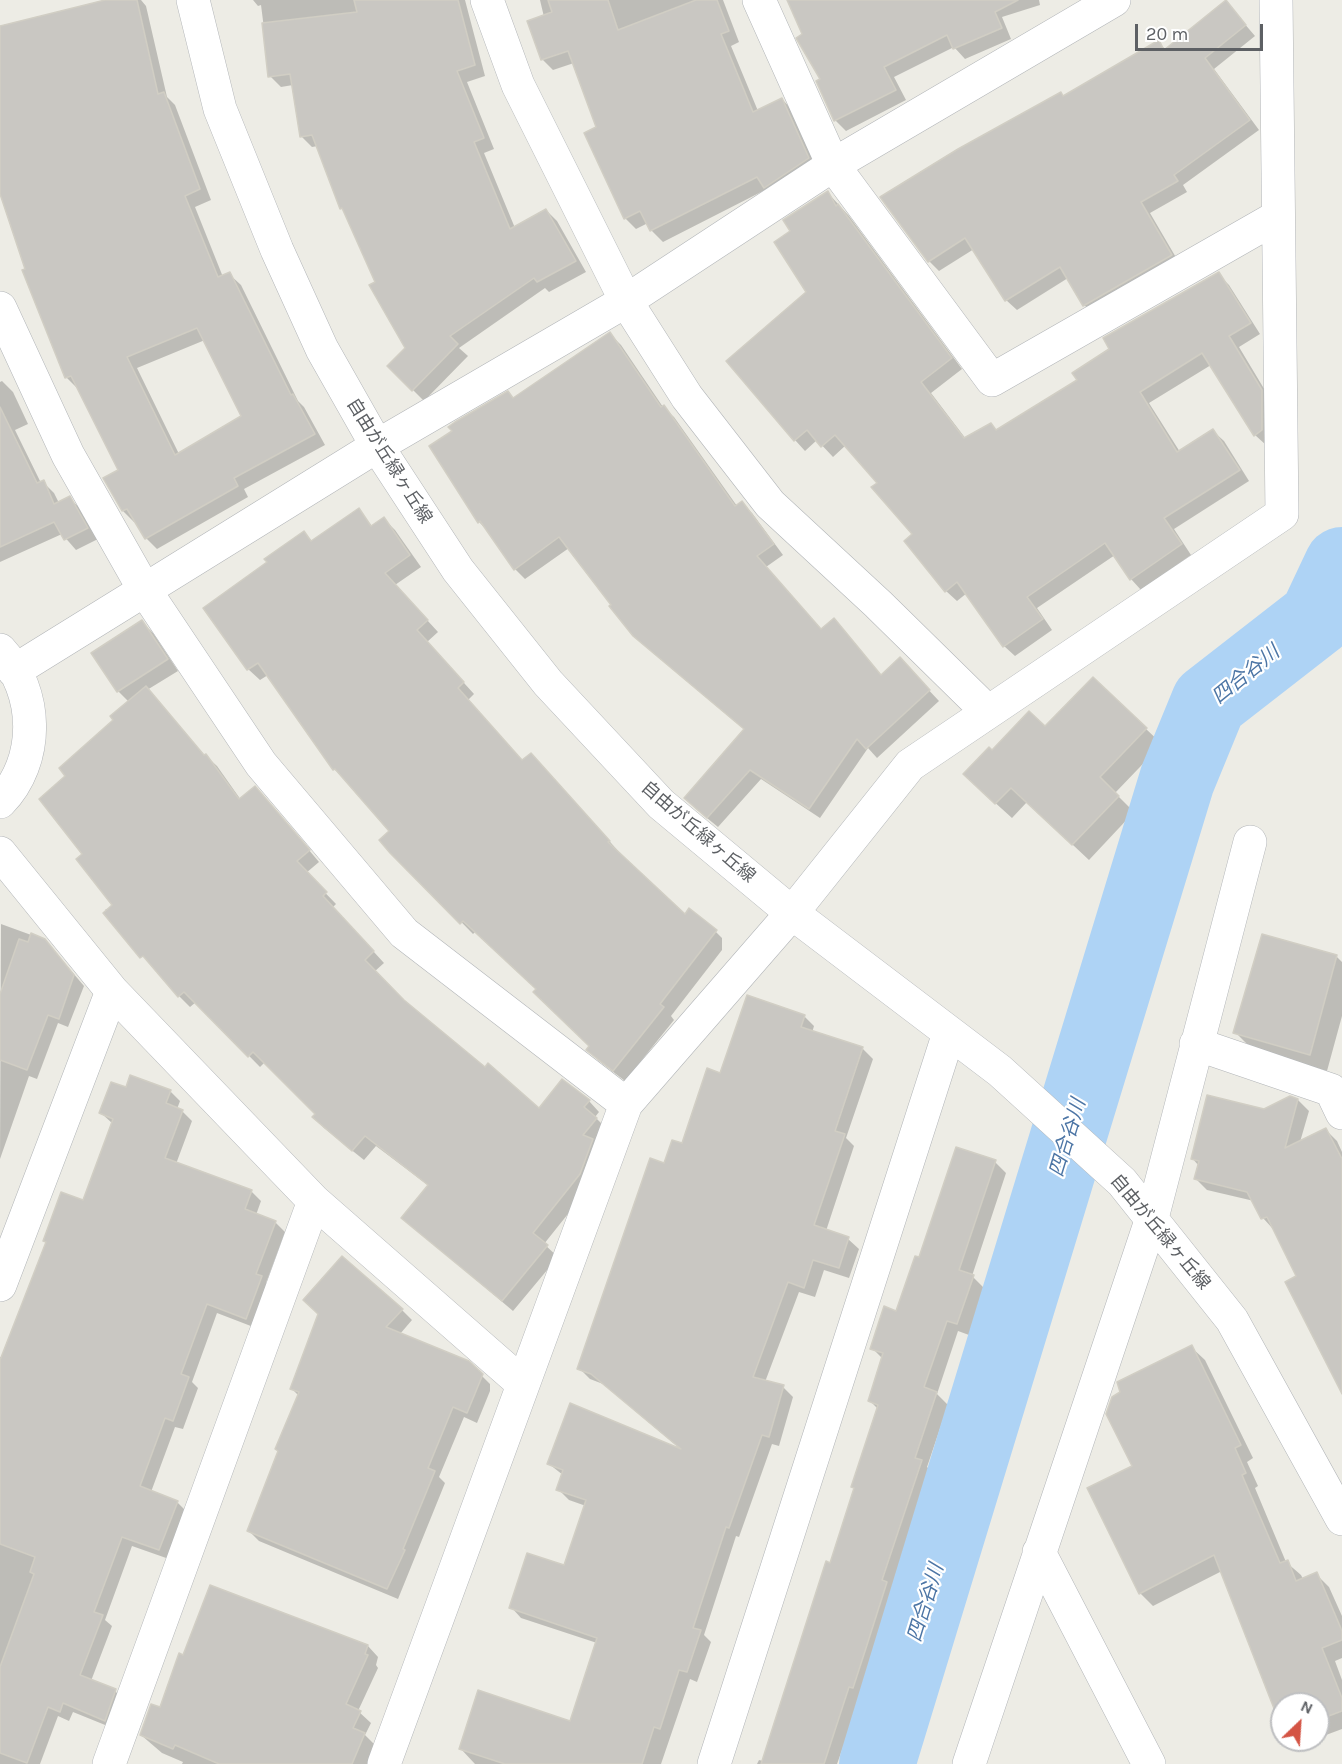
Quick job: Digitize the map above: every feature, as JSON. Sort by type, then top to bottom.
[{"type":"street","name":"自由が丘緑ヶ丘線","points":[[193,0],[220,109],[277,250],[322,349],[377,446],[458,570],[548,683],[661,804],[792,913],[1000,1071],[1122,1182],[1232,1320],[1342,1519]]},
{"type":"street","points":[[487,0],[518,85],[626,301],[687,397],[770,504],[878,604],[987,711]]},
{"type":"street","points":[[759,0],[833,165],[992,380],[1277,217]]},
{"type":"street","points":[[0,802],[11,790],[27,757],[31,720],[22,683],[7,661],[144,589],[377,446],[626,301],[833,165],[1114,0]]},
{"type":"street","points":[[389,1763],[523,1384],[626,1104],[792,913],[910,765],[1282,514],[1276,0]]},
{"type":"street","points":[[0,308],[68,455],[144,589],[261,764],[404,933],[626,1104]]},
{"type":"street","points":[[969,1764],[1152,1218],[1250,842]]},
{"type":"street","points":[[0,853],[112,991],[314,1201],[523,1384]]},
{"type":"street","points":[[0,1285],[112,991]]},
{"type":"street","points":[[714,1764],[949,1033]]},
{"type":"street","points":[[1196,1044],[1330,1090],[1342,1113]]},
{"type":"street","points":[[109,1764],[314,1201]]},
{"type":"street","points":[[1039,1552],[1149,1764]]},
{"type":"building","points":[[105,0],[137,0],[158,94],[164,92],[200,189],[185,196],[218,277],[230,272],[291,395],[293,394],[315,434],[234,478],[238,486],[145,539],[127,509],[122,511],[103,478],[118,470],[71,376],[65,378],[22,270],[25,269],[0,194],[0,26]],"holes":[[[197,328],[241,416],[175,455],[127,357]]]},
{"type":"building","points":[[354,0],[458,0],[475,65],[457,71],[484,138],[474,142],[510,229],[546,209],[576,261],[537,282],[534,278],[450,336],[458,344],[412,391],[387,366],[405,348],[369,285],[375,282],[342,208],[340,209],[312,135],[300,137],[290,74],[268,77],[262,23],[357,12]]},
{"type":"building","points":[[548,0],[608,0],[618,30],[696,0],[717,0],[729,31],[721,34],[753,112],[782,98],[809,158],[764,188],[757,177],[650,231],[640,211],[624,219],[584,133],[596,127],[568,51],[541,60],[527,21],[552,12]]},
{"type":"building","points":[[787,0],[1018,0],[995,12],[1002,28],[953,49],[947,35],[884,67],[896,90],[834,121],[816,81],[820,79],[796,38],[802,34]]},
{"type":"building","points":[[1226,0],[1246,25],[1205,58],[1250,120],[1174,175],[1178,181],[1141,202],[1172,255],[1083,306],[1060,267],[1005,301],[965,238],[928,262],[880,197],[958,149],[1061,92],[1063,96],[1159,40],[1164,50]]},
{"type":"building","points":[[828,191],[836,206],[838,204],[952,358],[921,382],[964,438],[991,423],[996,430],[1077,380],[1072,373],[1109,349],[1103,338],[1219,272],[1251,323],[1229,336],[1262,390],[1262,430],[1254,436],[1202,353],[1140,392],[1177,452],[1213,429],[1240,470],[1164,518],[1182,544],[1130,580],[1105,543],[1027,597],[1043,619],[1003,647],[957,582],[945,592],[904,541],[912,534],[871,487],[877,483],[835,435],[821,447],[807,430],[794,441],[726,361],[806,292],[774,242],[790,231],[783,220]]},
{"type":"building","points":[[610,332],[661,407],[664,405],[735,506],[742,501],[774,544],[757,556],[821,629],[834,618],[881,675],[900,657],[930,690],[866,749],[857,739],[809,809],[750,770],[707,818],[684,798],[744,729],[633,636],[559,537],[514,570],[480,521],[478,523],[429,446],[452,431],[448,427],[455,422],[508,391],[513,398]]},
{"type":"building","points":[[0,407],[37,483],[44,480],[54,504],[70,496],[88,528],[64,540],[54,522],[0,547]]},
{"type":"building","points":[[359,508],[371,526],[384,517],[410,555],[385,573],[428,620],[417,630],[464,682],[458,688],[522,760],[531,753],[610,841],[608,842],[685,914],[689,908],[717,930],[660,1004],[664,1007],[613,1071],[586,1050],[589,1046],[533,992],[536,989],[463,921],[460,924],[390,853],[379,840],[389,831],[335,769],[333,770],[258,663],[247,670],[203,608],[267,562],[264,559],[304,531],[311,541]]},
{"type":"building","points":[[142,620],[168,659],[117,692],[91,653]]},
{"type":"building","points":[[1093,677],[1147,728],[1100,777],[1119,796],[1072,845],[1011,788],[995,804],[963,774],[989,747],[992,750],[1029,711],[1045,726]]},
{"type":"building","points":[[146,686],[204,755],[206,754],[239,799],[255,786],[310,850],[297,861],[327,892],[323,896],[374,951],[365,960],[404,1000],[485,1067],[488,1063],[539,1108],[562,1079],[590,1100],[584,1107],[597,1118],[583,1135],[593,1139],[580,1174],[533,1233],[548,1245],[502,1301],[401,1218],[428,1185],[365,1136],[352,1151],[312,1117],[315,1114],[253,1052],[248,1057],[184,992],[178,997],[143,956],[140,958],[103,913],[112,905],[76,859],[82,854],[39,799],[65,776],[59,768],[113,720],[110,716]]},
{"type":"building","points":[[31,933],[45,939],[74,975],[59,1019],[48,1015],[27,1070],[0,1060],[0,994],[19,939],[28,942]]},
{"type":"building","points":[[1262,934],[1337,955],[1310,1055],[1233,1033]]},
{"type":"building","points":[[747,995],[805,1015],[801,1027],[863,1047],[835,1131],[845,1134],[814,1225],[849,1237],[839,1268],[813,1260],[804,1288],[788,1282],[753,1377],[784,1385],[769,1437],[762,1435],[729,1528],[726,1527],[693,1628],[701,1630],[687,1672],[679,1670],[660,1729],[654,1727],[642,1764],[505,1764],[459,1749],[478,1690],[570,1721],[597,1638],[509,1608],[527,1553],[564,1565],[586,1500],[556,1490],[563,1470],[547,1464],[570,1403],[681,1449],[591,1374],[577,1369],[650,1158],[664,1163],[672,1140],[682,1143],[707,1068],[720,1073]]},
{"type":"building","points":[[130,1075],[171,1090],[166,1103],[183,1110],[165,1158],[252,1190],[245,1209],[276,1221],[256,1274],[262,1276],[246,1319],[207,1304],[181,1374],[189,1377],[173,1421],[165,1418],[140,1486],[178,1501],[159,1550],[122,1537],[94,1612],[103,1615],[80,1675],[116,1689],[105,1721],[63,1703],[60,1712],[48,1707],[27,1763],[0,1753],[0,1667],[34,1574],[30,1572],[35,1557],[0,1544],[0,1360],[46,1242],[43,1241],[61,1192],[83,1200],[113,1119],[99,1113],[111,1082],[126,1087]]},
{"type":"building","points":[[1207,1095],[1264,1109],[1290,1096],[1298,1099],[1285,1148],[1326,1128],[1342,1159],[1342,1394],[1285,1282],[1296,1276],[1267,1217],[1261,1219],[1247,1192],[1194,1179],[1199,1161],[1191,1159]]},
{"type":"building","points":[[956,1147],[996,1160],[959,1270],[974,1275],[957,1324],[947,1321],[924,1387],[937,1392],[915,1458],[922,1460],[882,1580],[887,1582],[853,1688],[849,1687],[824,1764],[761,1764],[826,1561],[830,1563],[854,1488],[851,1487],[878,1405],[868,1401],[883,1353],[870,1349],[884,1306],[896,1311],[915,1256],[919,1257]]},
{"type":"building","points":[[342,1256],[403,1309],[386,1327],[469,1361],[483,1374],[467,1413],[453,1407],[428,1468],[435,1471],[403,1549],[405,1550],[387,1589],[247,1531],[278,1451],[275,1449],[299,1392],[290,1389],[318,1314],[303,1300]]},
{"type":"building","points":[[1192,1345],[1241,1445],[1235,1448],[1246,1473],[1242,1475],[1280,1563],[1288,1560],[1296,1581],[1317,1572],[1342,1631],[1342,1640],[1322,1648],[1342,1698],[1342,1711],[1330,1716],[1330,1692],[1270,1692],[1270,1698],[1214,1555],[1139,1594],[1087,1488],[1132,1466],[1106,1414],[1112,1397],[1120,1392],[1117,1382]]},
{"type":"building","points":[[210,1585],[368,1645],[365,1654],[368,1655],[346,1704],[361,1711],[353,1728],[365,1733],[352,1764],[219,1764],[175,1745],[173,1749],[140,1735],[151,1704],[160,1707],[179,1653],[183,1655]]},
{"type":"waterway","name":"四合谷川","points":[[877,1764],[1177,780],[1209,702],[1317,618],[1342,565]]}]
